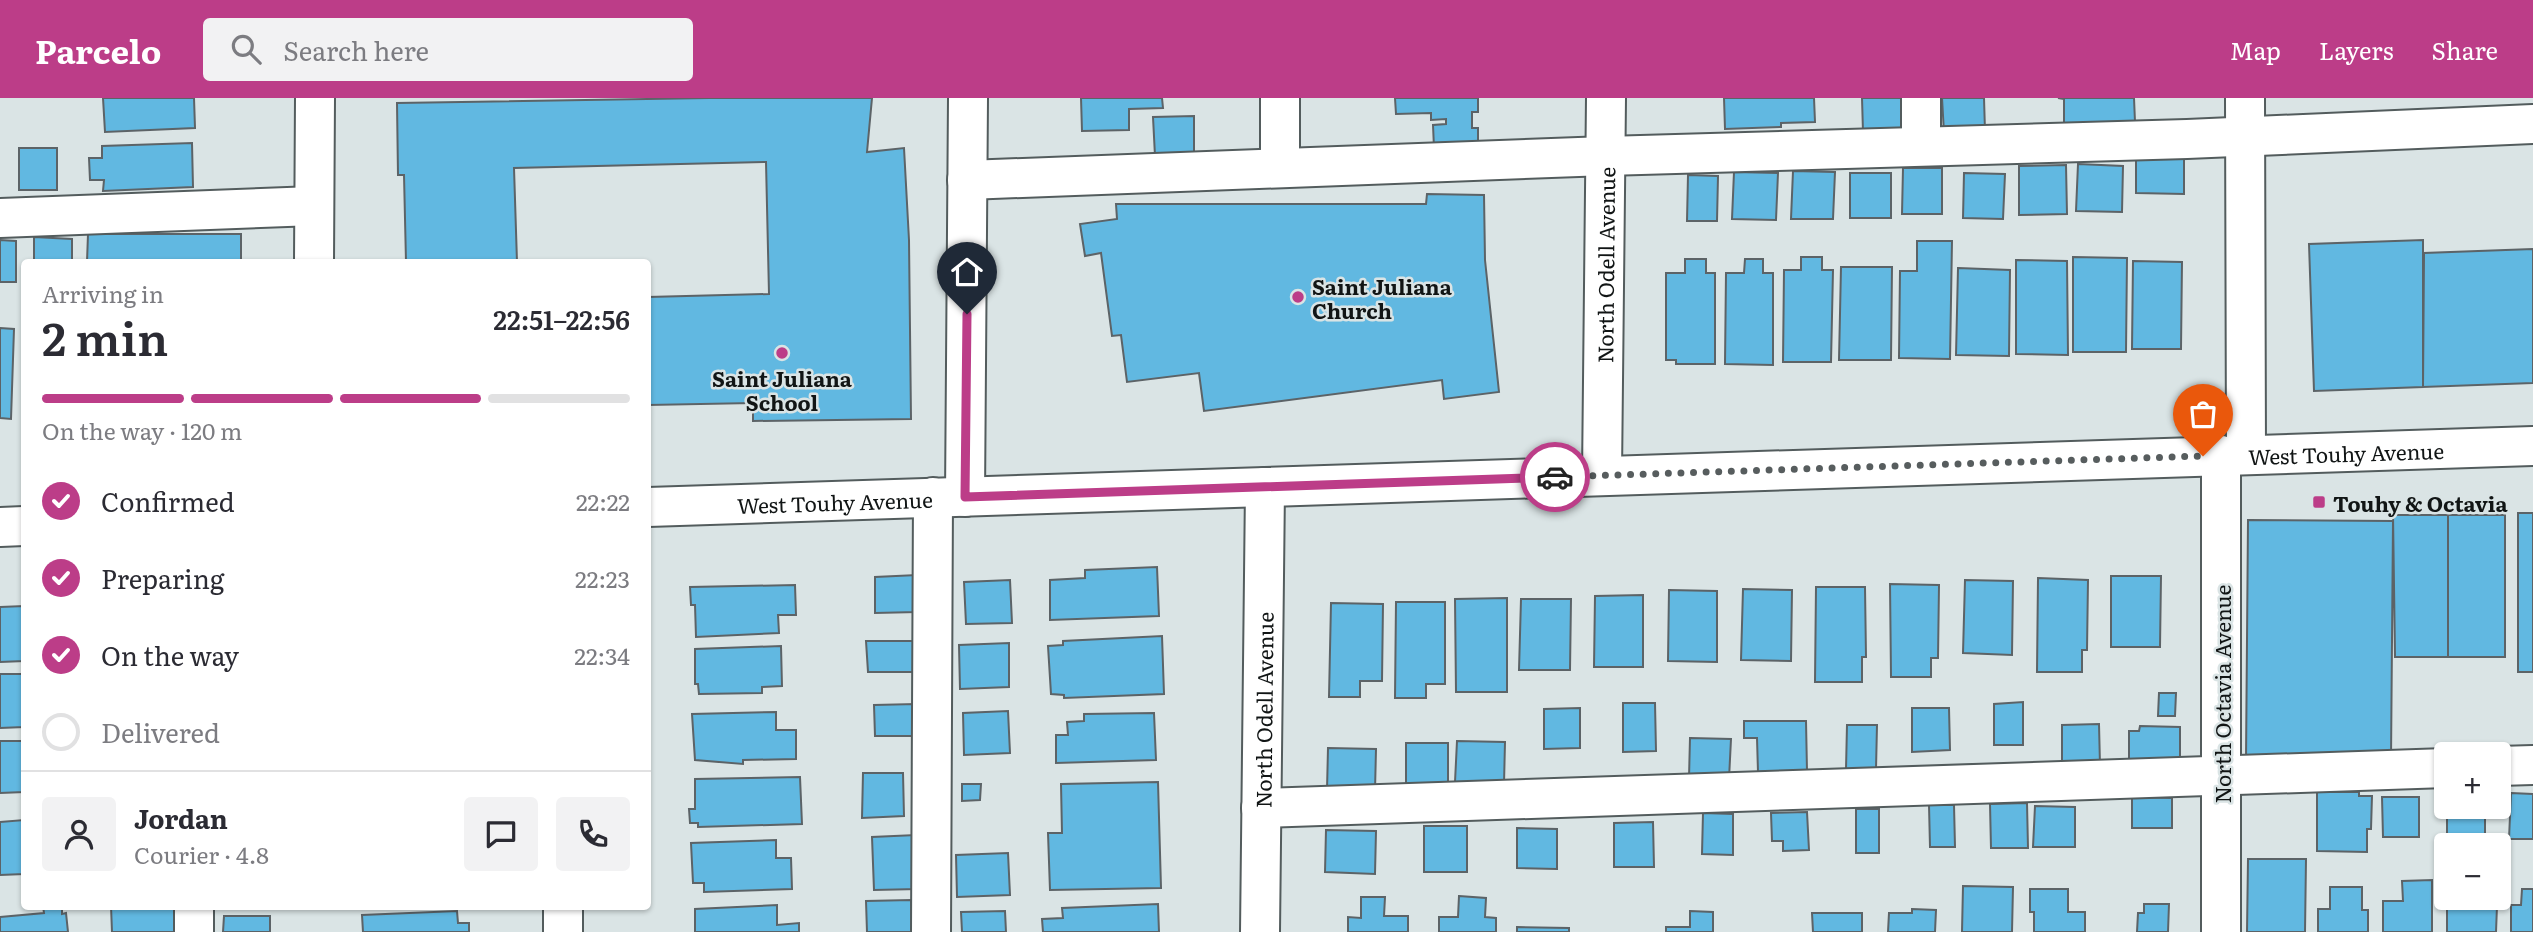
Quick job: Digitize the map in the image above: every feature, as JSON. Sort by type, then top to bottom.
[{"type":"street","points":[[314,259],[315,98]]},
{"type":"street","points":[[930,932],[949,497],[967,180],[968,98]]},
{"type":"street","points":[[1280,98],[1280,168]]},
{"type":"street","name":"North Odell Avenue","points":[[1602,475],[1606,98]]},
{"type":"street","points":[[1921,98],[1921,146]]},
{"type":"street","name":"North Octavia Avenue","points":[[2221,932],[2221,775],[2245,98]]},
{"type":"street","points":[[967,180],[2533,124]]},
{"type":"street","points":[[0,218],[314,206]]},
{"type":"street","name":"West Touhy Avenue","points":[[651,507],[2533,446]]},
{"type":"street","name":"North Odell Avenue","points":[[1260,932],[1265,487]]},
{"type":"street","points":[[0,527],[21,526]]},
{"type":"street","points":[[2511,766],[2533,765]]},
{"type":"street","points":[[1261,808],[2434,768]]},
{"type":"street","points":[[194,910],[194,932]]},
{"type":"street","points":[[563,910],[563,932]]},
{"type":"building","points":[[103,98],[194,98],[195,128],[105,132]]},
{"type":"building","name":"Saint Juliana School","points":[[872,98],[867,152],[904,148],[909,240],[911,419],[753,421],[753,403],[651,405],[651,297],[769,294],[766,162],[514,168],[517,259],[406,259],[404,175],[398,175],[397,103]]},
{"type":"building","points":[[1081,98],[1162,98],[1163,108],[1129,109],[1129,130],[1082,131]]},
{"type":"building","points":[[1395,98],[1478,98],[1478,112],[1472,112],[1472,128],[1478,128],[1478,146],[1434,148],[1433,125],[1446,124],[1446,119],[1431,120],[1431,113],[1396,114]]},
{"type":"building","points":[[1724,98],[1814,98],[1815,122],[1781,123],[1781,127],[1725,129]]},
{"type":"building","points":[[1862,98],[1903,98],[1904,131],[1863,132]]},
{"type":"building","points":[[1942,98],[1984,98],[1985,131],[1944,133]]},
{"type":"building","points":[[2058,98],[2134,98],[2135,122],[2064,125],[2064,99]]},
{"type":"building","points":[[1194,116],[1194,155],[1155,156],[1153,117]]},
{"type":"building","points":[[192,143],[193,187],[103,191],[104,180],[90,180],[89,158],[102,158],[102,146]]},
{"type":"building","points":[[19,148],[57,148],[57,190],[19,190]]},
{"type":"building","points":[[2136,155],[2184,156],[2184,194],[2136,193]]},
{"type":"building","points":[[2078,164],[2123,166],[2122,212],[2076,211]]},
{"type":"building","points":[[2066,165],[2067,214],[2019,215],[2019,166]]},
{"type":"building","points":[[1903,168],[1942,168],[1942,214],[1902,214]]},
{"type":"building","points":[[1793,171],[1835,172],[1833,219],[1791,219]]},
{"type":"building","points":[[1734,172],[1778,173],[1776,220],[1732,219]]},
{"type":"building","points":[[1850,173],[1891,173],[1891,218],[1850,218]]},
{"type":"building","points":[[1964,173],[2005,174],[2003,219],[1963,218]]},
{"type":"building","points":[[1688,175],[1718,176],[1717,221],[1687,221]]},
{"type":"building","name":"Saint Juliana Church","points":[[1427,194],[1484,195],[1485,260],[1499,392],[1444,399],[1442,380],[1204,411],[1199,373],[1127,382],[1121,335],[1112,336],[1101,253],[1085,256],[1080,224],[1117,219],[1116,204],[1426,204]]},
{"type":"building","points":[[88,234],[241,234],[241,259],[87,259]]},
{"type":"building","points":[[34,237],[72,239],[72,259],[34,259]]},
{"type":"building","points":[[0,240],[16,241],[16,282],[0,282]]},
{"type":"building","points":[[2423,240],[2423,387],[2314,391],[2309,244]]},
{"type":"building","points":[[1917,241],[1952,241],[1950,359],[1899,358],[1900,271],[1917,271]]},
{"type":"building","points":[[2533,249],[2533,383],[2423,387],[2424,253]]},
{"type":"building","points":[[1801,257],[1822,257],[1822,270],[1833,270],[1831,362],[1783,362],[1784,270],[1801,270]]},
{"type":"building","points":[[2073,257],[2127,258],[2126,352],[2073,352]]},
{"type":"building","points":[[1685,259],[1706,259],[1706,273],[1715,273],[1715,364],[1676,364],[1676,360],[1666,360],[1666,273],[1685,273]]},
{"type":"building","points":[[1745,259],[1763,259],[1763,273],[1773,273],[1773,365],[1725,364],[1726,273],[1744,273]]},
{"type":"building","points":[[2016,260],[2067,261],[2068,355],[2016,354]]},
{"type":"building","points":[[2133,261],[2182,262],[2181,349],[2132,349]]},
{"type":"building","points":[[1841,267],[1892,267],[1891,360],[1839,360]]},
{"type":"building","points":[[1958,268],[2010,270],[2009,356],[1956,355]]},
{"type":"building","points":[[0,328],[14,329],[11,419],[0,418]]},
{"type":"building","points":[[2518,513],[2533,513],[2533,672],[2518,672]]},
{"type":"building","points":[[2393,515],[2448,515],[2448,657],[2395,657]]},
{"type":"building","points":[[2448,515],[2505,515],[2505,657],[2448,657]]},
{"type":"building","points":[[2248,520],[2393,521],[2391,760],[2246,760]]},
{"type":"building","points":[[1157,567],[1159,616],[1050,620],[1050,580],[1085,578],[1085,570]]},
{"type":"building","points":[[917,575],[917,612],[875,613],[875,577]]},
{"type":"building","points":[[2111,576],[2161,576],[2160,647],[2111,647]]},
{"type":"building","points":[[2038,578],[2088,580],[2087,650],[2082,650],[2082,672],[2037,672]]},
{"type":"building","points":[[1010,580],[1012,623],[966,624],[964,582]]},
{"type":"building","points":[[1965,580],[2013,581],[2012,655],[1963,653]]},
{"type":"building","points":[[1890,584],[1939,585],[1938,658],[1931,658],[1931,677],[1891,677]]},
{"type":"building","points":[[795,585],[796,615],[778,615],[779,633],[696,637],[695,605],[691,605],[690,587]]},
{"type":"building","points":[[1816,587],[1865,587],[1866,657],[1862,657],[1862,682],[1815,682]]},
{"type":"building","points":[[1743,589],[1792,590],[1791,661],[1741,660]]},
{"type":"building","points":[[1669,590],[1717,591],[1717,662],[1668,661]]},
{"type":"building","points":[[1643,595],[1643,667],[1594,667],[1595,596]]},
{"type":"building","points":[[1507,598],[1507,692],[1456,692],[1455,599]]},
{"type":"building","points":[[1521,599],[1571,599],[1570,670],[1519,670]]},
{"type":"building","points":[[1396,602],[1445,602],[1445,684],[1426,684],[1426,698],[1395,698]]},
{"type":"building","points":[[1331,603],[1383,604],[1382,681],[1360,681],[1360,697],[1329,697]]},
{"type":"building","points":[[21,606],[21,661],[0,662],[0,607]]},
{"type":"building","points":[[1162,636],[1164,694],[1064,698],[1064,695],[1051,694],[1048,646],[1063,645],[1063,641]]},
{"type":"building","points":[[866,641],[914,641],[914,672],[868,672]]},
{"type":"building","points":[[1009,643],[1009,687],[960,689],[959,645]]},
{"type":"building","points":[[781,646],[782,686],[762,687],[762,693],[699,694],[698,684],[695,684],[695,649]]},
{"type":"building","points":[[0,674],[21,674],[21,727],[0,728]]},
{"type":"building","points":[[2159,693],[2176,693],[2175,716],[2158,716]]},
{"type":"building","points":[[2023,702],[2023,745],[1994,745],[1994,704]]},
{"type":"building","points":[[1623,703],[1655,703],[1656,751],[1623,752]]},
{"type":"building","points":[[916,704],[917,736],[875,736],[874,705]]},
{"type":"building","points":[[1580,708],[1580,748],[1544,749],[1544,709]]},
{"type":"building","points":[[1912,708],[1949,708],[1950,750],[1912,752]]},
{"type":"building","points":[[1008,711],[1010,753],[964,755],[963,713]]},
{"type":"building","points":[[776,712],[776,730],[796,730],[796,759],[743,760],[743,764],[695,760],[692,714]]},
{"type":"building","points":[[1154,713],[1156,760],[1056,763],[1056,735],[1068,735],[1067,722],[1084,721],[1084,714]]},
{"type":"building","points":[[1744,721],[1806,721],[1807,771],[1758,772],[1757,738],[1744,738]]},
{"type":"building","points":[[2099,724],[2100,765],[2062,766],[2062,725]]},
{"type":"building","points":[[1847,725],[1877,725],[1876,769],[1846,769]]},
{"type":"building","points":[[2140,726],[2180,727],[2180,765],[2129,760],[2129,731],[2139,731]]},
{"type":"building","points":[[1690,738],[1731,739],[1729,779],[1689,778]]},
{"type":"building","points":[[0,741],[21,741],[21,792],[0,793]]},
{"type":"building","points":[[1457,741],[1505,742],[1504,784],[1455,782]]},
{"type":"building","points":[[1406,743],[1448,743],[1448,786],[1406,785]]},
{"type":"building","points":[[1328,748],[1376,749],[1375,791],[1327,790]]},
{"type":"building","points":[[863,773],[903,773],[904,816],[862,818]]},
{"type":"building","points":[[800,777],[802,824],[698,827],[698,823],[690,823],[689,809],[695,809],[695,779]]},
{"type":"building","points":[[1158,782],[1161,888],[1050,890],[1048,833],[1062,833],[1061,784]]},
{"type":"building","points":[[962,784],[981,784],[980,800],[962,801]]},
{"type":"building","points":[[2317,792],[2359,792],[2359,796],[2372,796],[2367,852],[2317,851]]},
{"type":"building","points":[[2511,793],[2533,794],[2533,839],[2511,839]]},
{"type":"building","points":[[2132,797],[2172,798],[2172,828],[2132,828]]},
{"type":"building","points":[[2382,797],[2419,797],[2419,837],[2383,837]]},
{"type":"building","points":[[2027,803],[2028,848],[1991,848],[1990,804]]},
{"type":"building","points":[[1929,805],[1954,805],[1955,847],[1930,847]]},
{"type":"building","points":[[2035,806],[2075,807],[2075,847],[2033,847]]},
{"type":"building","points":[[1856,809],[1879,809],[1879,853],[1856,853]]},
{"type":"building","points":[[1807,812],[1809,850],[1783,851],[1783,841],[1772,841],[1771,813]]},
{"type":"building","points":[[1703,813],[1733,814],[1733,855],[1702,854]]},
{"type":"building","points":[[2447,819],[2485,819],[2485,833],[2447,833]]},
{"type":"building","points":[[21,820],[21,874],[0,875],[0,822]]},
{"type":"building","points":[[1653,822],[1654,867],[1614,867],[1614,823]]},
{"type":"building","points":[[1424,826],[1467,826],[1467,872],[1424,872]]},
{"type":"building","points":[[1517,828],[1557,829],[1557,869],[1517,868]]},
{"type":"building","points":[[1326,830],[1376,831],[1375,874],[1325,872]]},
{"type":"building","points":[[916,835],[918,889],[874,890],[872,837]]},
{"type":"building","points":[[776,840],[776,858],[791,858],[792,889],[704,892],[704,883],[693,883],[691,843]]},
{"type":"building","points":[[1008,853],[1010,895],[957,897],[956,855]]},
{"type":"building","points":[[2248,859],[2306,859],[2305,932],[2247,932]]},
{"type":"building","points":[[2432,880],[2432,932],[2383,932],[2383,901],[2403,901],[2402,881]]},
{"type":"building","points":[[1963,886],[2013,887],[2012,932],[1962,932]]},
{"type":"building","points":[[2330,887],[2362,887],[2362,910],[2368,910],[2368,932],[2318,932],[2318,909],[2330,909]]},
{"type":"building","points":[[2030,889],[2068,889],[2068,912],[2085,912],[2085,932],[2034,932],[2034,912],[2030,912]]},
{"type":"building","points":[[2522,889],[2533,889],[2533,932],[2511,932],[2511,905],[2521,905]]},
{"type":"building","points":[[1459,896],[1486,898],[1485,917],[1496,918],[1496,932],[1439,932],[1439,917],[1458,917]]},
{"type":"building","points":[[1361,897],[1385,897],[1384,916],[1408,916],[1408,932],[1348,932],[1348,917],[1361,918]]},
{"type":"building","points":[[911,900],[912,932],[867,932],[866,901]]},
{"type":"building","points":[[1158,904],[1159,932],[1043,932],[1042,919],[1063,918],[1062,908]]},
{"type":"building","points":[[2144,904],[2169,904],[2168,932],[2137,932],[2138,913],[2144,913]]},
{"type":"building","points":[[777,905],[777,925],[799,923],[799,932],[695,932],[695,909]]},
{"type":"building","points":[[1912,909],[1936,910],[1935,932],[1888,932],[1889,913],[1912,913]]},
{"type":"building","points":[[44,910],[62,910],[62,914],[66,913],[68,932],[0,932],[0,917],[44,913]]},
{"type":"building","points":[[111,910],[182,910],[182,932],[112,932]]},
{"type":"building","points":[[2447,910],[2497,910],[2496,932],[2447,932]]},
{"type":"building","points":[[457,911],[458,923],[469,923],[469,932],[363,932],[362,915]]},
{"type":"building","points":[[1005,911],[1006,932],[962,932],[961,912]]},
{"type":"building","points":[[1690,911],[1713,912],[1713,932],[1666,932],[1666,927],[1690,927]]},
{"type":"building","points":[[1812,913],[1862,913],[1862,932],[1813,932]]},
{"type":"building","points":[[224,916],[270,916],[270,932],[223,932]]},
{"type":"building","points":[[1517,927],[1569,928],[1569,932],[1517,932]]},
{"type":"way so far","points":[[1555,477],[2203,456]]},
{"type":"place","name":"Saint Juliana Church","points":[[1298,297]]},
{"type":"place","name":"Saint Juliana School","points":[[782,353]]},
{"type":"place","name":"Touhy & Octavia","points":[[2319,502]]},
{"type":"route","points":[[967,314],[965,497],[1555,477]]}]
